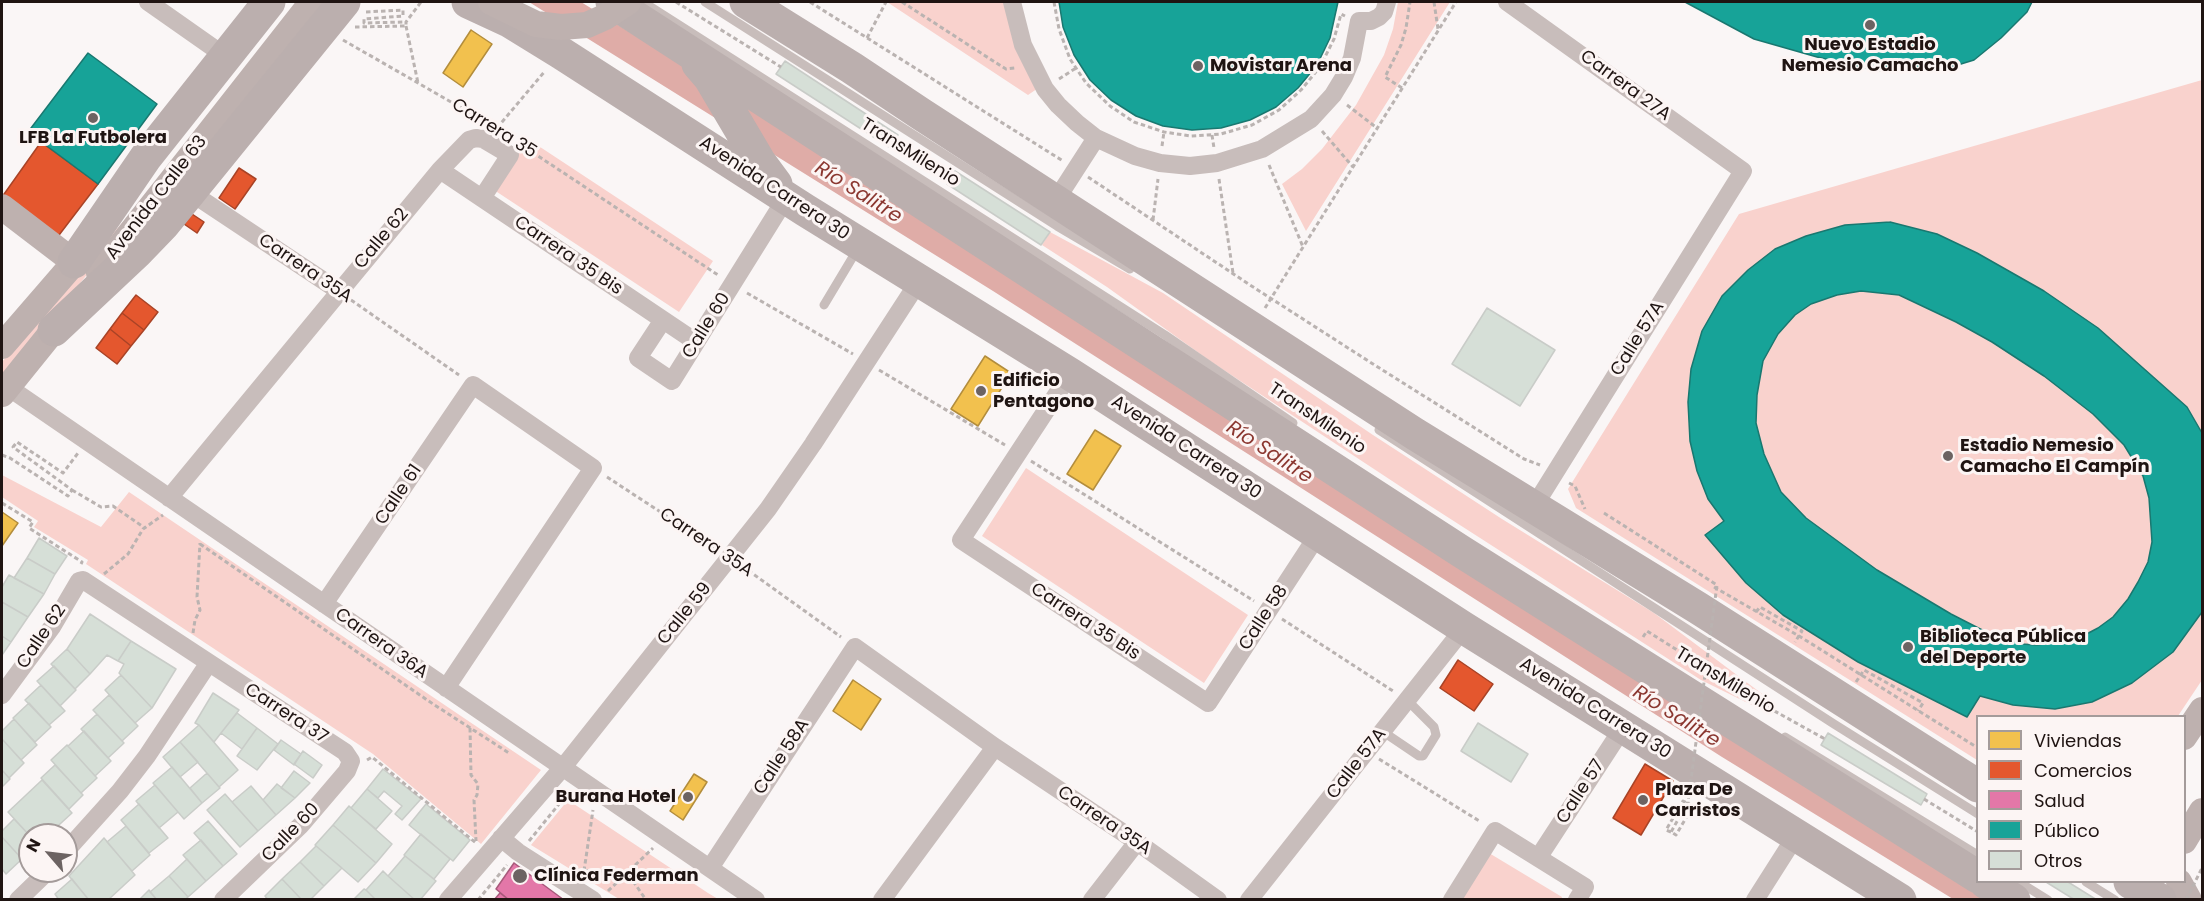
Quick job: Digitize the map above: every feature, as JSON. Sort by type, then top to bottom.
[{"type":"highway","points":[[74,262],[146,156],[269,2]]},
{"type":"highway","name":"Avenida Carrera 30","points":[[468,2],[509,21],[561,53],[786,198],[1070,374],[1464,628],[1900,900]]},
{"type":"highway","points":[[612,2],[1462,552],[1976,876]]},
{"type":"highway","points":[[746,2],[852,68],[1415,434],[1738,634],[1976,785]]},
{"type":"highway","points":[[788,2],[852,68]]},
{"type":"highway","points":[[54,330],[163,225],[176,177],[337,8]]},
{"type":"highway","points":[[664,34],[709,76],[759,161],[786,198]]},
{"type":"highway","points":[[1987,883],[2014,900]]},
{"type":"highway","points":[[2132,883],[2160,900]]},
{"type":"main road","name":"Avenida Calle 63","points":[[2,346],[74,262],[176,177],[290,2]]},
{"type":"main road","points":[[491,2],[536,24],[561,27],[587,25],[605,17],[628,2]]},
{"type":"main road","points":[[2,207],[74,262]]},
{"type":"main road","points":[[5,390],[54,330]]},
{"type":"main road","points":[[2186,733],[2202,710]]},
{"type":"main road","points":[[2186,838],[2202,811]]},
{"type":"main road","points":[[2179,883],[2187,900]]},
{"type":"street","points":[[148,2],[225,56]]},
{"type":"street","points":[[1012,2],[1016,22],[1027,52],[1045,89],[1058,105],[1096,138],[1160,163],[1190,166],[1217,163],[1262,149],[1311,119],[1334,95],[1352,58],[1359,21],[1371,21],[1379,17],[1388,2]]},
{"type":"street","name":"Carrera 27A","points":[[1507,2],[1743,171]]},
{"type":"street","points":[[482,198],[510,155],[490,130]]},
{"type":"street","name":"Calle 62","points":[[169,498],[440,170],[469,140],[490,130]]},
{"type":"street","points":[[1056,200],[1096,138]]},
{"type":"street","name":"Carrera 35 Bis","points":[[440,170],[696,342]]},
{"type":"street","name":"Calle 57A","points":[[1533,508],[1743,171]]},
{"type":"street","name":"Carrera 35A","points":[[176,177],[339,291]]},
{"type":"street","name":"Calle 60","points":[[663,320],[638,358],[672,381],[786,198]]},
{"type":"street","name":"Calle 59","points":[[448,900],[564,766],[730,558],[786,484],[919,281]]},
{"type":"street","points":[[1018,453],[1070,374]]},
{"type":"street","points":[[446,688],[593,468],[473,385]]},
{"type":"street","name":"Calle 61","points":[[324,604],[473,385]]},
{"type":"street","name":"Carrera 36A","points":[[5,390],[86,441],[446,688],[564,766],[756,900]]},
{"type":"street","name":"Carrera 35 Bis","points":[[1018,453],[961,540],[1208,703]]},
{"type":"street","name":"Calle 58","points":[[1208,703],[1319,533]]},
{"type":"street","name":"Calle 62","points":[[2,695],[52,627],[79,581],[86,578]]},
{"type":"street","name":"Carrera 37","points":[[86,578],[208,664],[345,752],[351,761]]},
{"type":"street","name":"Calle 57A","points":[[1251,899],[1464,628]]},
{"type":"street","name":"Carrera 35A","points":[[855,647],[995,747],[1137,842],[1218,900]]},
{"type":"street","name":"Calle 58A","points":[[710,868],[855,647]]},
{"type":"street","points":[[78,838],[120,791],[163,733],[208,664]]},
{"type":"street","name":"Calle 57","points":[[1538,858],[1624,726]]},
{"type":"street","points":[[882,900],[995,747]]},
{"type":"street","name":"Calle 60","points":[[224,900],[301,825],[347,771],[351,761]]},
{"type":"street","points":[[1452,900],[1495,831],[1538,858],[1581,893]]},
{"type":"street","points":[[1755,900],[1797,834]]},
{"type":"street","points":[[501,838],[518,852],[598,898]]},
{"type":"street","points":[[1092,900],[1137,842]]},
{"type":"street","points":[[18,900],[36,883]]},
{"type":"lane","name":"TransMilenio","points":[[643,2],[1165,335],[1297,426]]},
{"type":"lane","name":"TransMilenio","points":[[705,2],[1047,220],[1137,272]]},
{"type":"lane","points":[[824,305],[861,245]]},
{"type":"lane","name":"TransMilenio","points":[[1368,422],[1976,813]]},
{"type":"lane","points":[[1382,731],[1419,756],[1423,756],[1436,735],[1434,727],[1407,700]]},
{"type":"lane","name":"TransMilenio","points":[[1780,734],[1976,854]]},
{"type":"lane","points":[[2021,883],[2048,900]]},
{"type":"lane","points":[[2088,883],[2115,900]]},
{"type":"path","points":[[418,83],[406,24],[421,2]]},
{"type":"path","points":[[676,2],[781,67]]},
{"type":"path","points":[[810,2],[1075,168],[1271,298],[1524,459],[1544,467],[1575,486],[1584,508],[1592,513]]},
{"type":"path","points":[[867,38],[886,2]]},
{"type":"path","points":[[902,2],[1006,69],[1016,68],[1027,52]]},
{"type":"path","points":[[1054,2],[1059,29],[1070,59],[1086,83],[1110,106],[1134,122],[1164,132],[1191,136],[1212,135],[1252,125],[1279,110],[1301,90],[1320,67],[1334,39],[1341,14],[1359,21]]},
{"type":"path","points":[[1402,88],[1385,77],[1401,45],[1410,2]]},
{"type":"path","points":[[1434,2],[1438,30]]},
{"type":"path","points":[[1253,327],[1456,2]]},
{"type":"path","points":[[337,8],[406,24]]},
{"type":"path","points":[[337,8],[403,10],[404,16],[364,19],[364,23],[406,24]]},
{"type":"path","name":"Carrera 35","points":[[337,8],[418,83],[490,130],[506,134]]},
{"type":"path","points":[[490,130],[561,53]]},
{"type":"path","points":[[1334,95],[1377,128]]},
{"type":"path","points":[[1311,119],[1353,167]]},
{"type":"path","points":[[1252,125],[1303,247]]},
{"type":"path","points":[[1212,135],[1234,274]]},
{"type":"path","name":"Carrera 35","points":[[523,146],[732,284],[1018,453],[1407,700]]},
{"type":"path","name":"Carrera 35A","points":[[339,291],[473,385]]},
{"type":"path","points":[[86,441],[63,473],[17,442],[13,447],[72,490],[101,507],[113,506],[146,528]]},
{"type":"path","points":[[2,455],[68,496],[72,490]]},
{"type":"path","name":"Carrera 35A","points":[[593,468],[730,558],[855,647]]},
{"type":"path","points":[[2,503],[33,522],[29,528],[82,562],[86,578],[106,572],[128,554],[142,529],[164,515],[161,512],[169,498]]},
{"type":"path","points":[[1604,513],[1717,585],[1688,802],[1671,832]]},
{"type":"path","points":[[189,651],[195,620],[200,610],[197,597],[200,544],[205,538]]},
{"type":"path","points":[[200,544],[514,756]]},
{"type":"path","points":[[1680,568],[1799,636],[1976,747]]},
{"type":"path","points":[[1752,619],[1760,606],[1782,617],[1802,631],[1794,645]]},
{"type":"path","points":[[1642,639],[1647,631],[1769,708],[1825,739]]},
{"type":"path","points":[[1855,684],[1864,670],[1894,684],[1923,703],[1913,720]]},
{"type":"path","points":[[1697,673],[1706,678]]},
{"type":"path","points":[[470,728],[471,775],[478,784],[474,800],[477,838],[475,842]]},
{"type":"path","points":[[1367,751],[1495,831]]},
{"type":"path","points":[[351,761],[363,762],[372,757],[479,847]]},
{"type":"path","points":[[532,848],[528,843],[530,838],[564,798],[568,795],[579,801]]},
{"type":"path","points":[[1924,799],[1976,831]]},
{"type":"path","points":[[1683,801],[1693,806],[1676,835],[1671,832],[1666,830],[1683,801]]},
{"type":"path","points":[[582,882],[593,810],[586,806]]},
{"type":"path","points":[[598,898],[651,850],[662,834]]},
{"type":"path","points":[[642,844],[651,850]]},
{"type":"path","points":[[573,869],[627,872]]},
{"type":"path","points":[[2187,900],[2202,871]]},
{"type":"path","points":[[627,872],[646,900]]},
{"type":"shaded area","points":[[887,2],[1015,2],[1047,82],[1028,95]]},
{"type":"shaded area","points":[[1398,2],[1450,2],[1306,231],[1282,184],[1302,169],[1322,149],[1356,105],[1384,55],[1393,29]]},
{"type":"shaded area","name":"Estadio Nemesio Camacho El Campín","points":[[2202,80],[2202,680],[2179,715],[1976,715],[1976,759],[1576,508],[1568,489],[1739,214]]},
{"type":"shaded area","points":[[528,139],[713,261],[679,312],[494,190]]},
{"type":"shaded area","points":[[149,193],[118,237],[2,378],[2,362],[62,290]]},
{"type":"shaded area","points":[[1050,232],[1163,293],[1373,435],[1502,519],[1654,613],[1773,702],[1766,712],[1701,680],[1421,500],[1210,361],[1107,287],[1042,245]]},
{"type":"shaded area","points":[[1026,468],[1248,615],[1204,683],[982,536]]},
{"type":"shaded area","points":[[2,475],[101,527],[129,492],[541,770],[481,844],[373,754],[86,564],[88,560],[34,527],[38,521],[2,497]]},
{"type":"shaded area","points":[[568,800],[718,899],[619,899],[531,845]]},
{"type":"shaded area","points":[[1489,853],[1562,897],[1561,900],[1460,900]]},
{"type":"water","name":"Río Salitre","points":[[529,2],[581,2],[1017,272],[1976,879],[1976,883],[1982,883],[2007,899],[1953,899],[1722,757],[993,291]]},
{"type":"building: Viviendas","points":[[471,30],[492,44],[463,87],[443,73]]},
{"type":"building: Viviendas","name":"Edificio Pentagono","points":[[985,356],[1011,373],[978,426],[951,409]]},
{"type":"building: Viviendas","points":[[1095,430],[1121,446],[1093,490],[1067,474]]},
{"type":"building: Viviendas","points":[[2,512],[18,523],[2,546]]},
{"type":"building: Viviendas","points":[[853,680],[881,699],[861,730],[833,711]]},
{"type":"building: Viviendas","name":"Burana Hotel","points":[[694,774],[707,782],[683,820],[670,811]]},
{"type":"building: Comercios","points":[[41,142],[98,184],[56,239],[2,197]]},
{"type":"building: Comercios","points":[[239,168],[256,179],[235,209],[219,198]]},
{"type":"building: Comercios","points":[[192,214],[204,222],[197,233],[184,224]]},
{"type":"building: Comercios","points":[[136,295],[158,312],[144,330],[122,313]]},
{"type":"building: Comercios","points":[[122,313],[144,330],[131,346],[110,329]]},
{"type":"building: Comercios","points":[[110,329],[131,346],[117,364],[96,348]]},
{"type":"building: Comercios","points":[[1458,660],[1493,684],[1474,711],[1440,688]]},
{"type":"building: Comercios","name":"Plaza De Carristos","points":[[1645,764],[1673,781],[1641,835],[1613,818]]},
{"type":"building: Salud","name":"Clínica Federman","points":[[514,863],[564,900],[509,900],[496,889]]},
{"type":"building: Salud","points":[[500,893],[509,900],[494,900]]},
{"type":"building: Público","name":"Movistar Arena","points":[[1059,2],[1338,2],[1330,38],[1317,65],[1298,88],[1276,107],[1250,120],[1221,128],[1192,130],[1163,126],[1136,116],[1111,100],[1090,80],[1074,55],[1063,27]]},
{"type":"building: Público","name":"Nuevo Estadio Nemesio Camacho","points":[[1685,2],[2032,2],[2027,12],[2001,38],[1974,60],[1938,71],[1878,71],[1754,39]]},
{"type":"building: Público","name":"LFB La Futbolera","points":[[88,53],[157,104],[98,184],[28,132]]},
{"type":"building: Público","points":[[1890,222],[1937,234],[1977,253],[2044,291],[2098,328],[2187,407],[2202,433],[2202,612],[2173,652],[2132,683],[2092,702],[2055,709],[2013,705],[1980,696],[1967,717],[1858,662],[1783,615],[1746,583],[1705,535],[1724,521],[1708,499],[1697,471],[1690,441],[1688,402],[1691,369],[1702,331],[1722,296],[1748,270],[1775,249],[1806,236],[1845,225]],"holes":[[[1861,291],[1899,295],[1992,342],[2044,376],[2093,414],[2124,445],[2143,476],[2149,498],[2152,542],[2148,562],[2128,599],[2113,617],[2098,628],[2077,639],[2037,645],[2021,644],[1994,636],[1951,614],[1877,570],[1806,518],[1781,492],[1764,454],[1756,423],[1757,395],[1763,361],[1778,334],[1795,315],[1811,304],[1837,295]]]},
{"type":"building: Otros","points":[[785,61],[898,135],[889,147],[776,74]]},
{"type":"building: Otros","points":[[955,171],[1050,232],[1041,245],[947,184]]},
{"type":"building: Otros","points":[[1487,308],[1555,350],[1520,406],[1452,364]]},
{"type":"building: Otros","points":[[39,538],[67,556],[55,574],[27,558]]},
{"type":"building: Otros","points":[[27,558],[55,574],[44,594],[14,578]]},
{"type":"building: Otros","points":[[9,575],[44,594],[28,617],[2,602],[2,587]]},
{"type":"building: Otros","points":[[2,602],[28,617],[11,642],[2,636]]},
{"type":"building: Otros","points":[[90,614],[131,641],[118,661],[107,655],[90,674],[67,649]]},
{"type":"building: Otros","points":[[2,636],[11,642],[2,655]]},
{"type":"building: Otros","points":[[131,641],[176,669],[152,708],[119,673],[124,664],[118,661]]},
{"type":"building: Otros","points":[[67,649],[90,674],[75,689],[51,664]]},
{"type":"building: Otros","points":[[54,666],[76,690],[60,706],[37,681]]},
{"type":"building: Otros","points":[[121,675],[152,708],[135,723],[105,690]]},
{"type":"building: Otros","points":[[41,685],[65,711],[49,725],[25,700]]},
{"type":"building: Otros","points":[[213,693],[239,710],[214,742],[195,723]]},
{"type":"building: Otros","points":[[109,695],[138,726],[122,741],[93,710]]},
{"type":"building: Otros","points":[[29,703],[51,727],[35,742],[13,718]]},
{"type":"building: Otros","points":[[237,713],[257,728],[242,749],[221,733]]},
{"type":"building: Otros","points":[[97,714],[124,743],[108,758],[81,729]]},
{"type":"building: Otros","points":[[14,719],[37,745],[21,760],[2,739],[2,731]]},
{"type":"building: Otros","points":[[1478,723],[1528,754],[1511,782],[1461,751]]},
{"type":"building: Otros","points":[[199,725],[238,770],[219,787],[180,742]]},
{"type":"building: Otros","points":[[257,728],[278,744],[257,770],[237,756]]},
{"type":"building: Otros","points":[[84,731],[111,761],[95,776],[68,746]]},
{"type":"building: Otros","points":[[1828,733],[1927,794],[1921,805],[1821,745]]},
{"type":"building: Otros","points":[[2,739],[24,763],[9,778],[2,770]]},
{"type":"building: Otros","points":[[281,740],[301,754],[294,765],[274,750]]},
{"type":"building: Otros","points":[[180,742],[198,762],[180,777],[163,757]]},
{"type":"building: Otros","points":[[67,745],[97,778],[81,793],[51,760]]},
{"type":"building: Otros","points":[[303,751],[322,765],[313,778],[294,764]]},
{"type":"building: Otros","points":[[55,765],[83,795],[69,809],[41,778]]},
{"type":"building: Otros","points":[[172,767],[202,803],[184,819],[153,783]]},
{"type":"building: Otros","points":[[383,769],[421,799],[402,820],[395,814],[402,806],[384,791],[378,798],[367,789]]},
{"type":"building: Otros","points":[[2,770],[10,779],[2,787]]},
{"type":"building: Otros","points":[[294,771],[310,783],[295,798],[281,788]]},
{"type":"building: Otros","points":[[207,773],[220,788],[202,803],[190,788]]},
{"type":"building: Otros","points":[[42,780],[72,813],[61,823],[18,823],[8,812]]},
{"type":"building: Otros","points":[[277,784],[295,798],[276,815],[263,800]]},
{"type":"building: Otros","points":[[155,785],[178,812],[159,828],[136,801]]},
{"type":"building: Otros","points":[[251,786],[276,815],[258,831],[232,802]]},
{"type":"building: Otros","points":[[367,789],[392,811],[376,829],[351,808]]},
{"type":"building: Otros","points":[[225,794],[258,831],[240,847],[207,810]]},
{"type":"building: Otros","points":[[139,804],[168,838],[149,853],[121,820]]},
{"type":"building: Otros","points":[[426,804],[470,840],[453,861],[409,825]]},
{"type":"building: Otros","points":[[349,806],[392,844],[376,863],[333,825]]},
{"type":"building: Otros","points":[[14,819],[18,823],[18,855],[2,837],[2,831]]},
{"type":"building: Otros","points":[[208,821],[237,854],[223,866],[194,833]]},
{"type":"building: Otros","points":[[333,825],[376,863],[358,882],[315,845]]},
{"type":"building: Otros","points":[[126,826],[150,855],[132,871],[107,842]]},
{"type":"building: Otros","points":[[421,834],[450,859],[434,879],[404,855]]},
{"type":"building: Otros","points":[[2,837],[18,855],[18,863],[6,874],[2,869]]},
{"type":"building: Otros","points":[[104,838],[135,875],[108,900],[89,900],[75,883],[78,883],[78,866]]},
{"type":"building: Otros","points":[[201,840],[223,866],[206,881],[183,855]]},
{"type":"building: Otros","points":[[316,846],[342,868],[324,886],[300,862]]},
{"type":"building: Otros","points":[[405,856],[436,881],[420,900],[415,900],[388,876]]},
{"type":"building: Otros","points":[[187,859],[206,881],[188,897],[169,876]]},
{"type":"building: Otros","points":[[300,862],[324,886],[310,900],[302,900],[282,879]]},
{"type":"building: Otros","points":[[383,871],[415,900],[376,900],[366,890]]},
{"type":"building: Otros","points":[[169,876],[188,897],[185,900],[157,900],[150,892]]},
{"type":"building: Otros","points":[[282,879],[300,900],[268,900],[265,896]]},
{"type":"building: Otros","points":[[67,883],[75,883],[89,900],[59,900],[55,894]]},
{"type":"building: Otros","points":[[2048,883],[2070,883],[2097,900],[2075,900]]},
{"type":"building: Otros","points":[[364,889],[366,890],[376,900],[353,900]]},
{"type":"building: Otros","points":[[149,890],[157,900],[139,900]]},
{"type":"place","name":"Nuevo Estadio Nemesio Camacho","points":[[1870,25]]},
{"type":"place","name":"Movistar Arena","points":[[1198,66]]},
{"type":"place","name":"LFB La Futbolera","points":[[93,118]]},
{"type":"place","name":"Edificio Pentagono","points":[[981,391]]},
{"type":"place","name":"Estadio Nemesio Camacho El Campín","points":[[1948,456]]},
{"type":"place","name":"Biblioteca Pública del Deporte","points":[[1908,647]]},
{"type":"place","name":"Burana Hotel","points":[[688,797]]},
{"type":"place","name":"Plaza De Carristos","points":[[1643,800]]},
{"type":"place","name":"Clínica Federman","points":[[520,876]]}]
